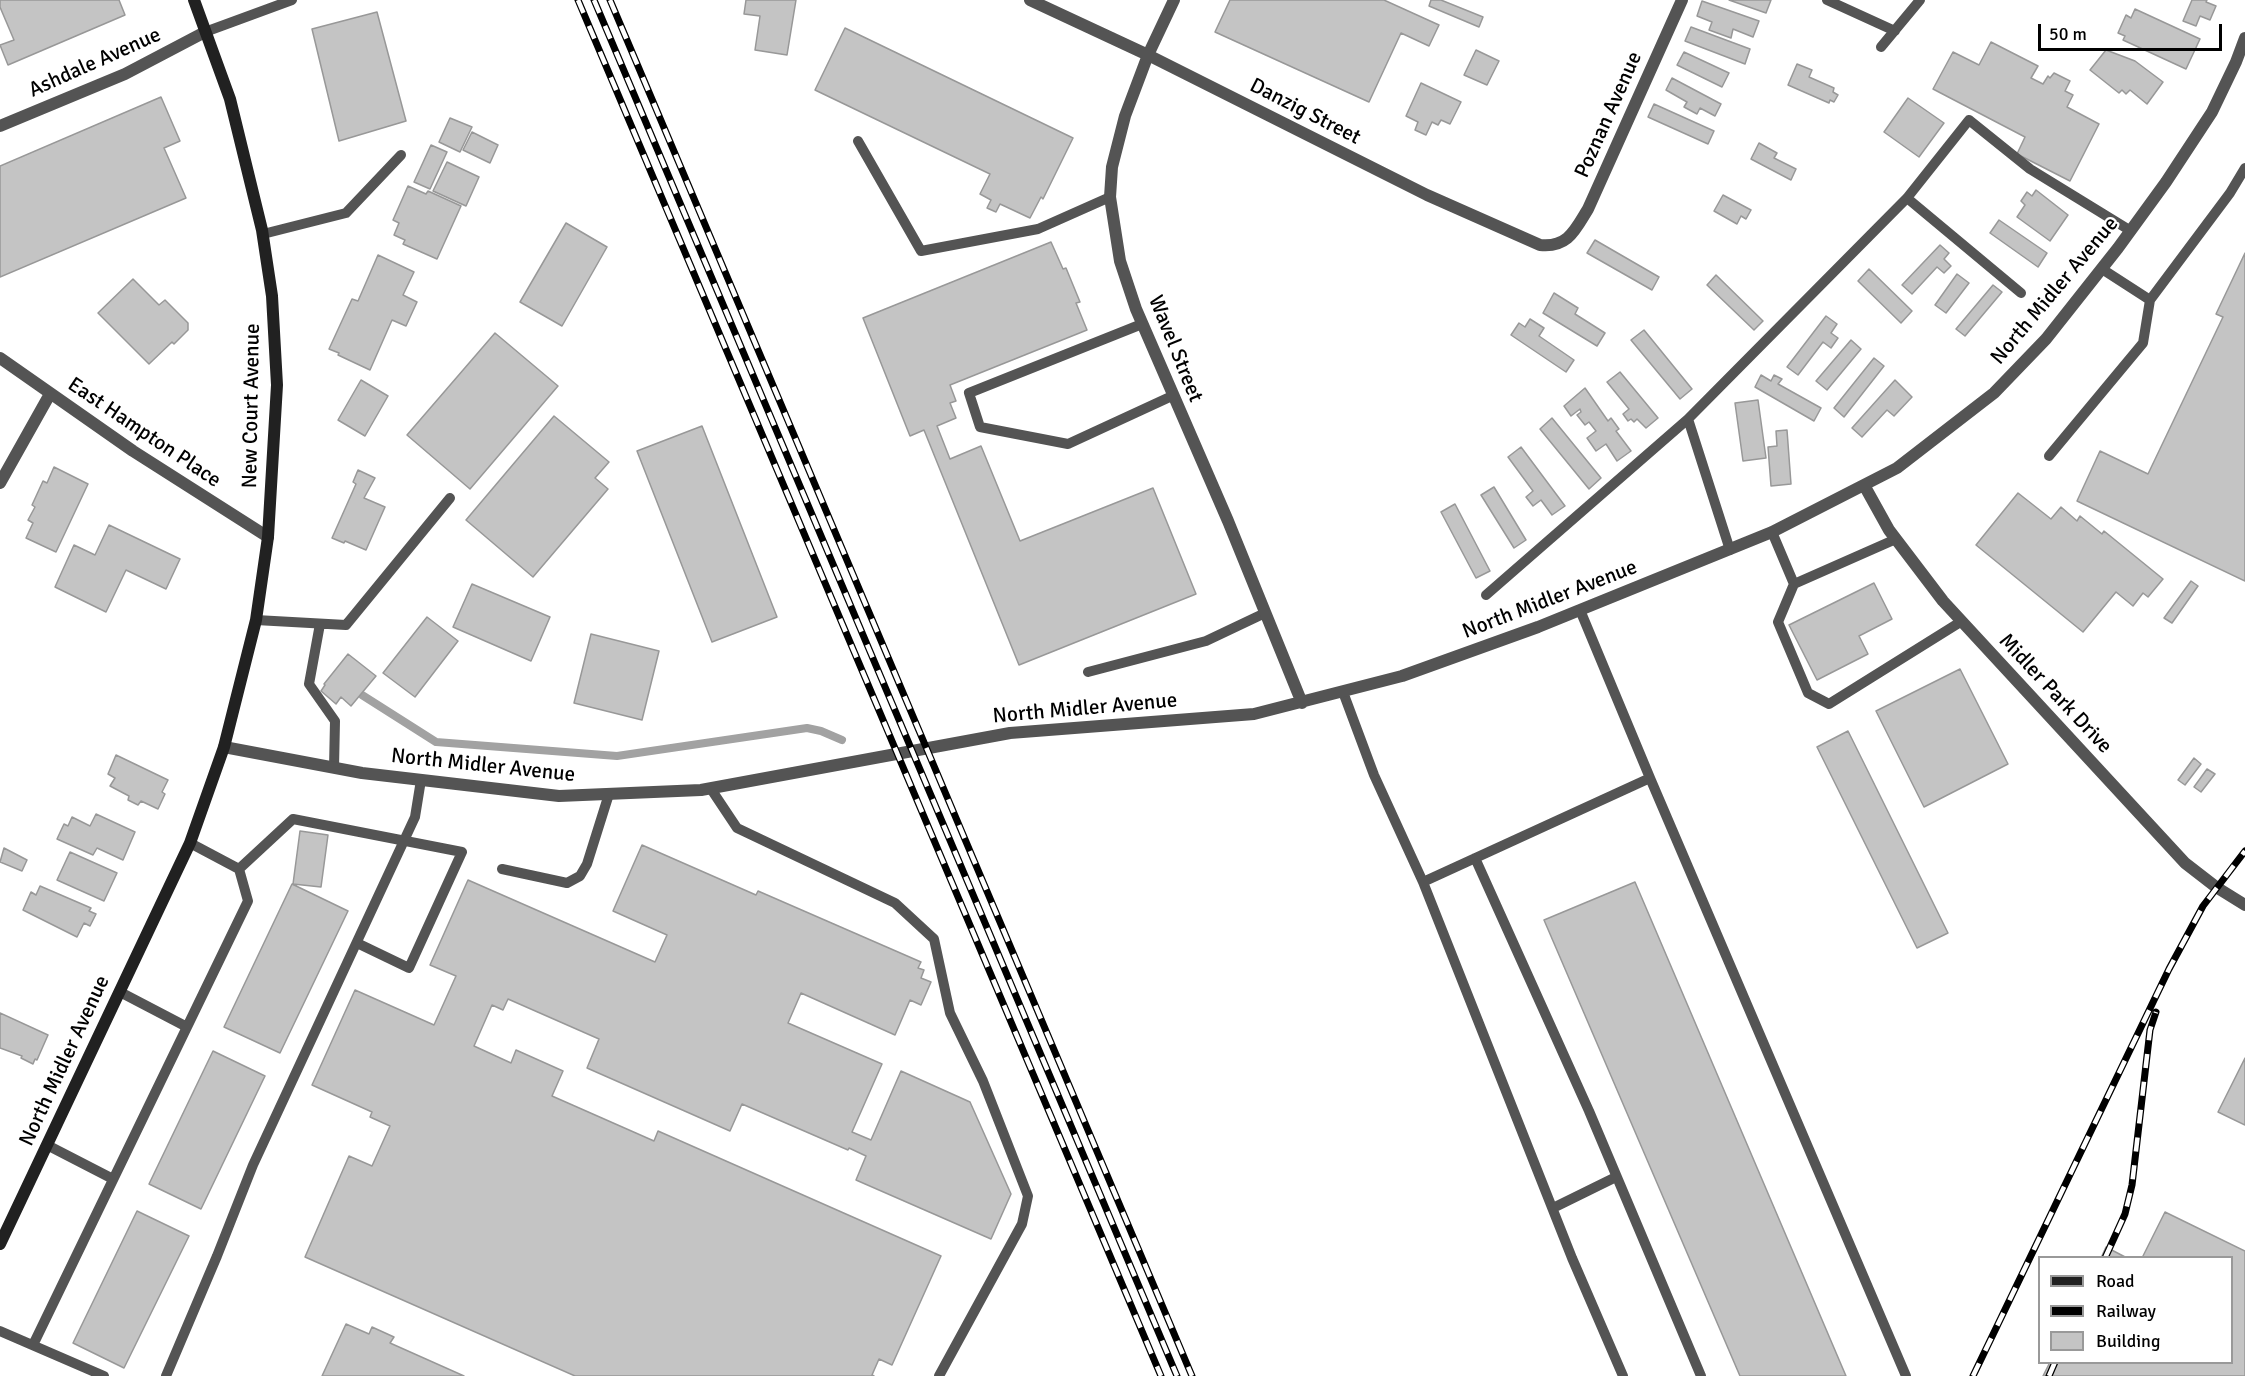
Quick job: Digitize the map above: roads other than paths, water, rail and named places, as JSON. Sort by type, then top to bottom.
[{"type":"main road","name":"New Court Avenue","points":[[194,0],[230,99],[263,234],[272,296],[276,385],[268,537],[256,620],[224,747]]},
{"type":"main road","name":"North Midler Avenue","points":[[0,1244],[190,843],[224,747]]},
{"type":"street","name":"Danzig Street","points":[[1030,0],[1427,195],[1540,245],[1552,246],[1564,240]]},
{"type":"street","name":"Wavel Street","points":[[1174,0],[1148,56],[1125,116],[1112,167],[1110,197],[1120,261],[1142,324],[1228,521],[1302,703]]},
{"type":"street","name":"Poznan Avenue","points":[[1564,240],[1572,236],[1588,209],[1682,0]]},
{"type":"street","name":"Ashdale Avenue","points":[[0,126],[124,74],[205,32]]},
{"type":"street","name":"North Midler Avenue","points":[[224,747],[334,768],[559,796],[711,789],[1010,733],[1254,714],[1402,676],[1580,610],[1730,550],[1772,532],[1897,468],[1994,393],[2046,339],[2102,269],[2166,182],[2241,63],[2245,38]]},
{"type":"street","name":"East Hampton Place","points":[[0,358],[133,451],[268,537]]},
{"type":"street","points":[[0,483],[50,394]]},
{"type":"street","name":"Midler Park Drive","points":[[1864,485],[1896,539],[1943,601],[2185,863],[2216,887],[2245,905]]},
{"type":"lane","points":[[205,32],[292,0]]},
{"type":"lane","points":[[1827,0],[1894,31]]},
{"type":"lane","points":[[1881,47],[1920,0]]},
{"type":"lane","points":[[1486,595],[1688,419],[1906,198],[1969,120],[2030,170],[2131,231]]},
{"type":"lane","points":[[858,141],[921,251],[1038,229],[1110,197]]},
{"type":"lane","points":[[263,234],[346,213],[401,155]]},
{"type":"lane","points":[[2049,456],[2143,343],[2150,300],[2230,193],[2245,168]]},
{"type":"lane","points":[[1906,198],[2021,293]]},
{"type":"lane","points":[[2102,269],[2150,300]]},
{"type":"lane","points":[[1142,324],[969,393],[980,427],[1068,444],[1172,396]]},
{"type":"lane","points":[[1688,419],[1730,550]]},
{"type":"lane","points":[[256,620],[346,625],[450,498]]},
{"type":"lane","points":[[1772,532],[1794,584]]},
{"type":"lane","points":[[1896,539],[1794,584],[1778,622],[1808,693],[1829,704],[1962,621]]},
{"type":"lane","points":[[1580,610],[1906,1376]]},
{"type":"lane","points":[[1088,672],[1206,641],[1265,614]]},
{"type":"lane","points":[[320,624],[309,684],[335,721],[334,768]]},
{"type":"lane","points":[[1343,692],[1374,775],[1423,882],[1552,1208],[1623,1376]]},
{"type":"lane","points":[[1423,882],[1650,778]]},
{"type":"lane","points":[[166,1376],[218,1256],[253,1165],[415,817],[421,780]]},
{"type":"lane","points":[[711,789],[737,828],[895,903],[934,939],[950,1013],[983,1081],[1028,1196],[1022,1224],[939,1376]]},
{"type":"lane","points":[[502,869],[567,883],[580,876],[587,864],[609,794]]},
{"type":"lane","points":[[238,870],[292,819],[462,852],[409,968],[357,943]]},
{"type":"lane","points":[[33,1345],[248,901],[238,870],[190,843]]},
{"type":"lane","points":[[1475,858],[1589,1111],[1701,1376]]},
{"type":"lane","points":[[120,992],[187,1027]]},
{"type":"lane","points":[[47,1145],[113,1179]]},
{"type":"lane","points":[[1552,1208],[1616,1177]]},
{"type":"lane","points":[[0,1330],[104,1376]]},
{"type":"waterway","points":[[362,695],[436,742],[617,756],[807,728],[842,740]]},
{"type":"railway","points":[[578,0],[1161,1376]]},
{"type":"railway","points":[[594,0],[1177,1376]]},
{"type":"railway","points":[[610,0],[1192,1376]]},
{"type":"railway","points":[[1973,1376],[2169,969],[2203,906],[2245,851]]},
{"type":"railway","points":[[2106,1256],[2125,1214],[2132,1185],[2150,1030],[2156,1012]]},
{"type":"railway","points":[[2049,1376],[2054,1364]]}]
